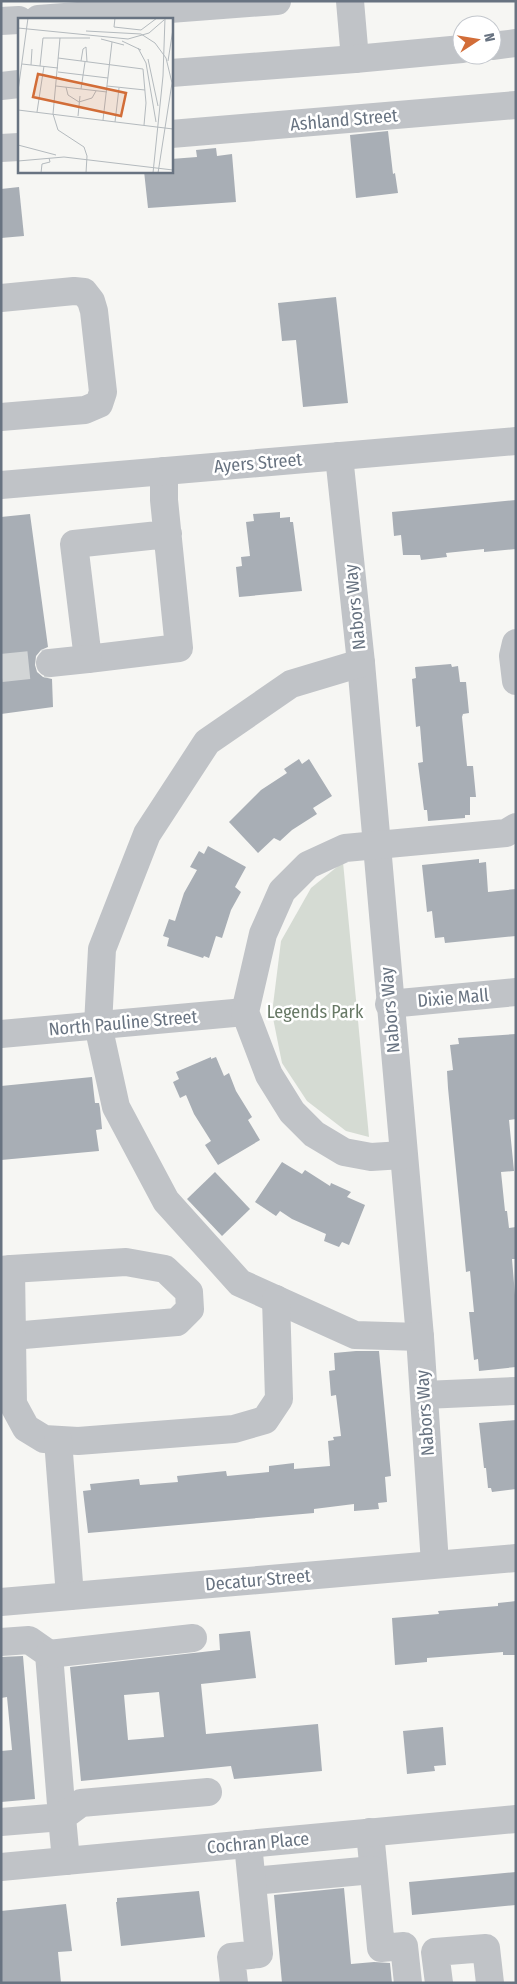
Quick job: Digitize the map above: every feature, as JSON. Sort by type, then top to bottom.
[{"type":"street","points":[[51,18],[278,1]]},
{"type":"street","points":[[350,1],[355,59]]},
{"type":"street","points":[[1,22],[18,20]]},
{"type":"street","points":[[502,45],[516,43]]},
{"type":"street","points":[[172,73],[452,50]]},
{"type":"street","points":[[1,86],[18,84]]},
{"type":"street","name":"Ashland Street","points":[[172,134],[516,105]]},
{"type":"street","points":[[1,148],[18,147]]},
{"type":"street","points":[[1,298],[74,291],[84,292],[91,300],[94,311],[104,392],[99,404],[85,410],[1,417]]},
{"type":"street","name":"Ayers Street","points":[[1,485],[516,441]]},
{"type":"street","name":"Nabors Way","points":[[339,456],[360,663],[420,1337],[435,1564]]},
{"type":"street","points":[[50,663],[180,648],[164,500],[164,471]]},
{"type":"street","points":[[88,659],[74,544],[168,534]]},
{"type":"street","points":[[516,643],[513,656],[516,681]]},
{"type":"street","points":[[360,663],[291,684],[207,742],[147,834],[102,949],[98,1025],[116,1107],[166,1201],[240,1283],[355,1335],[420,1337]]},
{"type":"street","points":[[403,1154],[371,1157],[344,1152],[314,1134],[292,1112],[269,1075],[245,1012],[263,934],[282,891],[308,865],[345,848],[506,832],[516,827]]},
{"type":"street","name":"Dixie Mall","points":[[389,1004],[516,992]]},
{"type":"street","name":"North Pauline Street","points":[[1,1034],[245,1012]]},
{"type":"street","points":[[12,1336],[177,1322],[190,1309],[189,1292],[165,1269],[126,1262],[6,1270],[12,1336],[13,1404],[26,1428],[44,1439],[78,1441],[234,1429],[265,1420],[278,1399],[276,1299]]},
{"type":"street","points":[[424,1395],[516,1391]]},
{"type":"street","points":[[58,1440],[70,1596]]},
{"type":"street","name":"Decatur Street","points":[[1,1602],[516,1558]]},
{"type":"street","points":[[1,1642],[29,1640],[49,1654],[193,1638]]},
{"type":"street","points":[[49,1654],[66,1861]]},
{"type":"street","points":[[1,1822],[62,1817],[81,1803],[208,1792]]},
{"type":"street","name":"Cochran Place","points":[[1,1867],[516,1819]]},
{"type":"street","points":[[370,1832],[381,1948],[404,1946],[408,1983]]},
{"type":"street","points":[[234,1983],[231,1956],[259,1954],[248,1844]]},
{"type":"street","points":[[252,1881],[374,1870]]},
{"type":"street","points":[[438,1983],[435,1952],[486,1948],[490,1983]]},
{"type":"green space","name":"Legends Park","points":[[343,862],[369,1137],[346,1131],[307,1101],[282,1063],[272,1013],[281,941],[311,888]]},
{"type":"building","points":[[388,131],[393,174],[395,173],[398,193],[356,198],[350,135]]},
{"type":"building","points":[[216,148],[217,156],[232,154],[236,202],[148,208],[144,172],[172,172],[172,159],[197,157],[196,150]]},
{"type":"building","points":[[19,187],[24,236],[1,238],[1,189]]},
{"type":"building","points":[[336,297],[348,403],[303,407],[296,340],[282,341],[278,303]]},
{"type":"building","points":[[516,500],[516,549],[484,552],[484,549],[446,553],[447,557],[421,560],[420,555],[403,555],[401,535],[394,536],[392,512]]},
{"type":"building","points":[[280,512],[280,518],[290,517],[290,522],[293,522],[302,591],[239,597],[236,567],[242,566],[241,557],[250,556],[246,522],[254,521],[253,514]]},
{"type":"building","points":[[30,514],[48,647],[41,650],[36,656],[35,665],[37,672],[43,677],[52,679],[53,707],[1,714],[1,517]]},
{"type":"building","points":[[451,664],[452,667],[458,666],[460,682],[466,682],[469,713],[463,714],[462,717],[467,766],[473,766],[476,797],[470,797],[470,815],[465,815],[465,818],[428,821],[427,810],[424,810],[418,763],[423,762],[420,726],[416,727],[412,679],[416,678],[415,667]]},
{"type":"building","points":[[299,759],[302,764],[309,759],[332,796],[313,808],[317,814],[292,830],[280,841],[274,838],[258,853],[229,822],[261,790],[287,773],[284,769]]},
{"type":"building","points":[[208,846],[246,867],[235,887],[241,892],[231,910],[222,938],[216,936],[209,958],[204,956],[203,958],[167,946],[169,938],[163,936],[169,919],[175,921],[184,893],[197,870],[190,867],[199,851],[204,854]]},
{"type":"building","points":[[479,859],[479,863],[486,862],[488,892],[516,889],[516,936],[445,943],[444,937],[435,938],[432,911],[427,912],[422,865]]},
{"type":"building","points":[[516,1034],[516,1119],[509,1120],[514,1171],[501,1172],[505,1211],[507,1211],[509,1228],[516,1227],[516,1259],[512,1259],[516,1307],[516,1367],[479,1371],[478,1359],[474,1360],[469,1312],[474,1312],[470,1271],[466,1272],[447,1071],[453,1070],[450,1045],[459,1044],[458,1038]]},
{"type":"building","points":[[211,1057],[211,1059],[216,1057],[224,1076],[229,1073],[236,1091],[252,1117],[248,1120],[260,1140],[218,1165],[205,1145],[211,1141],[194,1114],[186,1095],[180,1098],[173,1082],[179,1079],[176,1072]]},
{"type":"building","points":[[92,1077],[95,1103],[99,1103],[100,1108],[102,1129],[96,1130],[99,1151],[1,1160],[1,1086]]},
{"type":"building","points":[[282,1162],[302,1174],[305,1170],[330,1186],[331,1183],[351,1192],[347,1197],[365,1205],[349,1245],[342,1242],[339,1247],[324,1241],[326,1234],[292,1219],[280,1211],[276,1216],[255,1202]]},
{"type":"building","points":[[215,1172],[250,1209],[222,1236],[187,1199]]},
{"type":"building","points":[[379,1351],[391,1476],[385,1477],[387,1502],[378,1503],[379,1509],[354,1511],[354,1504],[314,1509],[314,1513],[88,1533],[83,1491],[91,1490],[90,1484],[139,1479],[140,1485],[178,1482],[177,1476],[226,1471],[227,1476],[269,1472],[269,1466],[294,1463],[294,1469],[330,1466],[328,1441],[334,1440],[333,1437],[341,1436],[336,1395],[331,1396],[329,1371],[335,1370],[334,1353]]},
{"type":"building","points":[[516,1420],[516,1489],[492,1492],[491,1488],[488,1488],[486,1468],[484,1468],[479,1423]]},
{"type":"building","points":[[516,1601],[516,1655],[503,1655],[503,1652],[427,1658],[427,1662],[395,1665],[392,1618],[439,1614],[438,1611],[498,1606],[498,1603]]},
{"type":"building","points":[[250,1631],[256,1678],[201,1684],[206,1734],[318,1724],[322,1771],[234,1779],[231,1766],[81,1781],[70,1667],[220,1650],[219,1634]],"holes":[[[159,1692],[164,1737],[128,1740],[124,1695]]]},
{"type":"building","points":[[23,1656],[35,1799],[1,1802],[1,1751],[12,1750],[7,1697],[1,1698],[1,1657]]},
{"type":"building","points":[[443,1727],[446,1765],[434,1766],[435,1771],[407,1774],[403,1731]]},
{"type":"building","points":[[516,1872],[516,1905],[412,1915],[409,1882]]},
{"type":"building","points":[[344,1888],[351,1964],[390,1963],[392,1983],[282,1983],[274,1895]]},
{"type":"building","points":[[199,1891],[205,1937],[121,1946],[117,1898]]},
{"type":"building","points":[[66,1904],[72,1951],[58,1952],[61,1983],[1,1983],[1,1911]]},
{"type":"tunnel","points":[[1,668],[50,663]]}]
